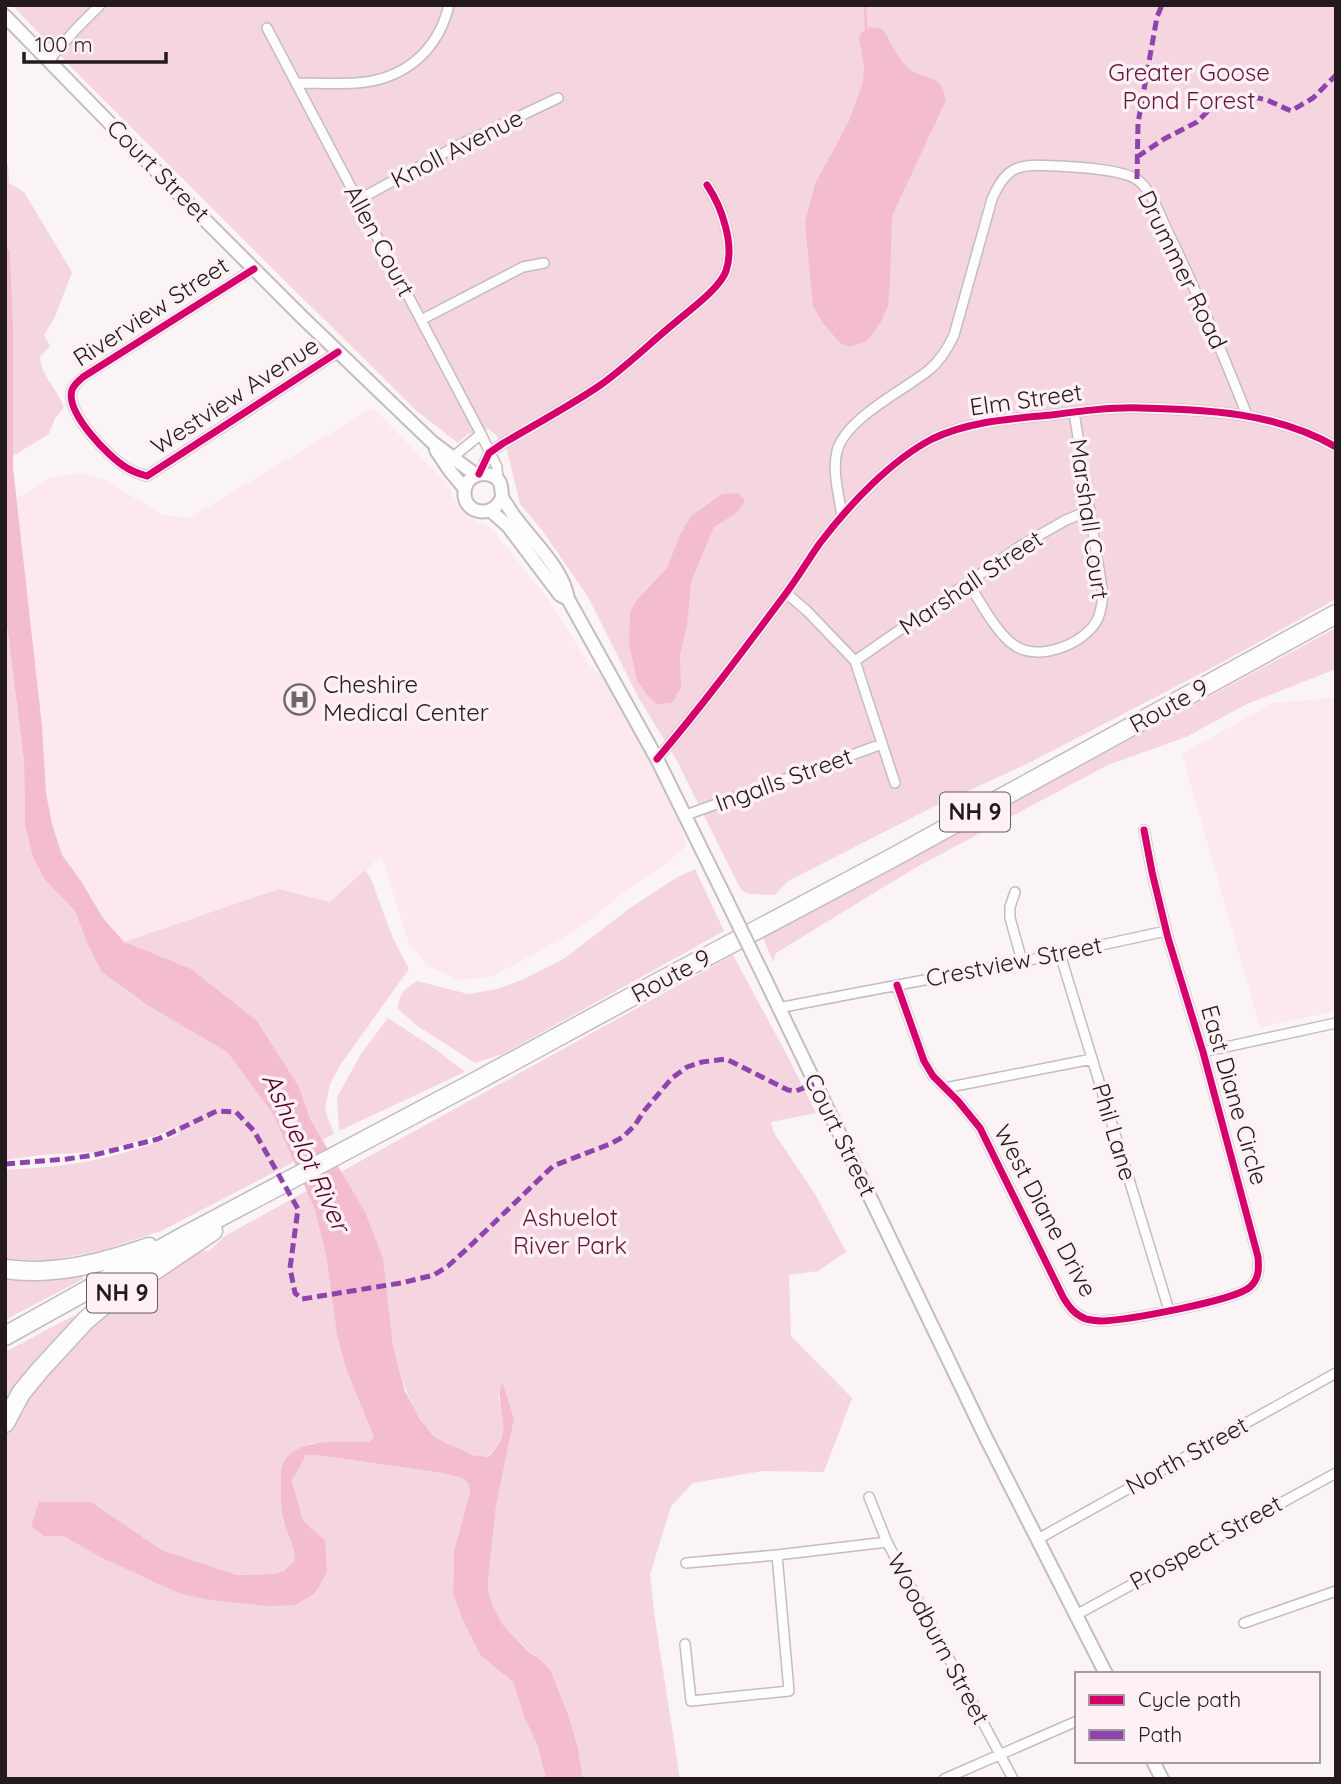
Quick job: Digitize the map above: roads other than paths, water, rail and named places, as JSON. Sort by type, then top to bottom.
[{"type":"highway","name":"Route 9","points":[[5,1336],[186,1235],[892,858],[1336,614]]},
{"type":"highway","name":"NH 9","points":[[5,1423],[21,1393],[86,1320],[267,1192]]},
{"type":"highway","points":[[5,1269],[22,1272],[78,1267],[186,1235]]},
{"type":"main road","name":"Court Street","points":[[5,16],[254,269],[432,442],[478,475],[489,475],[498,480],[502,497],[516,519],[566,585],[568,599],[686,815],[987,1440],[1105,1672]]},
{"type":"main road","name":"Court Street","points":[[432,442],[465,489],[471,508],[481,512],[491,511],[508,526],[560,595],[568,599]]},
{"type":"main road","points":[[465,489],[469,481],[478,475]]},
{"type":"main road","points":[[491,511],[500,503],[502,497]]},
{"type":"main road","points":[[1154,1763],[1162,1779]]},
{"type":"street","points":[[49,60],[100,5]]},
{"type":"street","points":[[296,83],[358,83],[400,71],[425,53],[436,40],[449,5]]},
{"type":"street","name":"Allen Court","points":[[267,29],[481,434],[497,467],[498,480]]},
{"type":"street","name":"Knoll Avenue","points":[[358,201],[457,146],[558,99]]},
{"type":"street","name":"Drummer Road","points":[[842,516],[836,468],[842,441],[858,422],[929,369],[944,354],[967,294],[992,199],[1003,179],[1017,167],[1081,168],[1124,174],[1137,179],[1149,193],[1175,247],[1247,415]]},
{"type":"street","points":[[478,475],[489,453],[600,385],[719,283],[726,272],[728,249],[723,214],[707,185]]},
{"type":"street","points":[[421,320],[523,267],[544,263]]},
{"type":"street","name":"Riverview Street","points":[[71,391],[83,377],[254,269]]},
{"type":"street","name":"Westview Avenue","points":[[71,391],[72,404],[97,442],[127,468],[148,476],[338,352]]},
{"type":"street","name":"Elm Street","points":[[657,759],[698,710],[842,516],[901,459],[934,438],[982,423],[1127,407],[1247,415],[1268,419],[1308,433],[1336,447]]},
{"type":"street","name":"Marshall Court","points":[[968,583],[991,619],[1013,645],[1027,651],[1059,649],[1089,631],[1096,621],[1101,611],[1103,595],[1074,412]]},
{"type":"street","points":[[453,457],[481,434]]},
{"type":"street","name":"Marshall Street","points":[[855,661],[1022,545],[1090,510]]},
{"type":"street","points":[[786,593],[855,661],[895,783]]},
{"type":"street","name":"Ingalls Street","points":[[686,815],[881,744]]},
{"type":"street","name":"East Diane Circle","points":[[1144,830],[1166,931],[1203,1052],[1258,1257],[1259,1270],[1251,1286],[1241,1293],[1169,1310]]},
{"type":"street","points":[[1015,892],[1010,918],[1023,961]]},
{"type":"street","name":"Crestview Street","points":[[778,1008],[1166,931]]},
{"type":"street","name":"Phil Lane","points":[[1060,954],[1169,1310]]},
{"type":"street","name":"West Diane Drive","points":[[897,985],[924,1061],[933,1076],[980,1128],[1070,1308],[1078,1315],[1100,1321],[1169,1310]]},
{"type":"street","points":[[1203,1052],[1336,1023]]},
{"type":"street","points":[[945,1088],[1091,1059]]},
{"type":"street","name":"North Street","points":[[1038,1539],[1336,1373]]},
{"type":"street","name":"Prospect Street","points":[[1076,1615],[1336,1473]]},
{"type":"street","name":"Woodburn Street","points":[[869,1497],[887,1542],[1013,1779]]},
{"type":"street","points":[[686,1563],[887,1542]]},
{"type":"street","points":[[685,1644],[691,1701],[789,1691],[777,1555]]},
{"type":"street","points":[[1244,1623],[1336,1591]]},
{"type":"street","points":[[944,1779],[1075,1722]]},
{"type":"water","points":[[866,27],[884,31],[906,66],[937,81],[946,100],[892,216],[888,306],[881,322],[867,341],[850,347],[840,343],[813,307],[805,222],[815,184],[849,121],[863,82],[864,66],[859,37]]},
{"type":"water","name":"Ashuelot River","points":[[5,244],[10,251],[13,325],[13,467],[42,726],[46,793],[62,855],[103,918],[124,942],[191,969],[257,1021],[300,1089],[310,1119],[365,1212],[383,1258],[393,1347],[405,1391],[420,1419],[433,1435],[473,1455],[488,1457],[502,1437],[502,1381],[514,1419],[496,1506],[489,1594],[503,1625],[550,1669],[569,1717],[583,1779],[546,1779],[537,1744],[525,1719],[513,1682],[481,1656],[462,1619],[453,1594],[454,1550],[470,1493],[468,1483],[462,1478],[306,1455],[292,1481],[303,1521],[325,1540],[327,1572],[315,1593],[295,1605],[267,1606],[210,1600],[178,1593],[100,1557],[63,1536],[44,1536],[31,1526],[39,1502],[91,1502],[162,1550],[237,1575],[275,1574],[284,1571],[295,1560],[281,1504],[281,1470],[289,1455],[298,1449],[321,1442],[369,1442],[374,1438],[346,1369],[337,1334],[327,1259],[315,1210],[273,1114],[227,1052],[146,1004],[102,972],[75,911],[45,880],[33,858],[25,826],[24,762],[5,610]]},
{"type":"water","points":[[739,493],[745,501],[736,513],[714,527],[691,582],[687,626],[680,655],[681,687],[672,703],[657,704],[637,681],[629,644],[630,612],[636,601],[667,568],[691,516],[722,494]]},
{"type":"waterway","points":[[865,5],[866,27]]},
{"type":"place","name":"Cheshire Medical Center","points":[[300,699]]},
{"type":"park label","name":"Greater Goose Pond Forest","points":[[1189,87]]},
{"type":"park label","name":"Ashuelot River Park","points":[[570,1232]]}]
